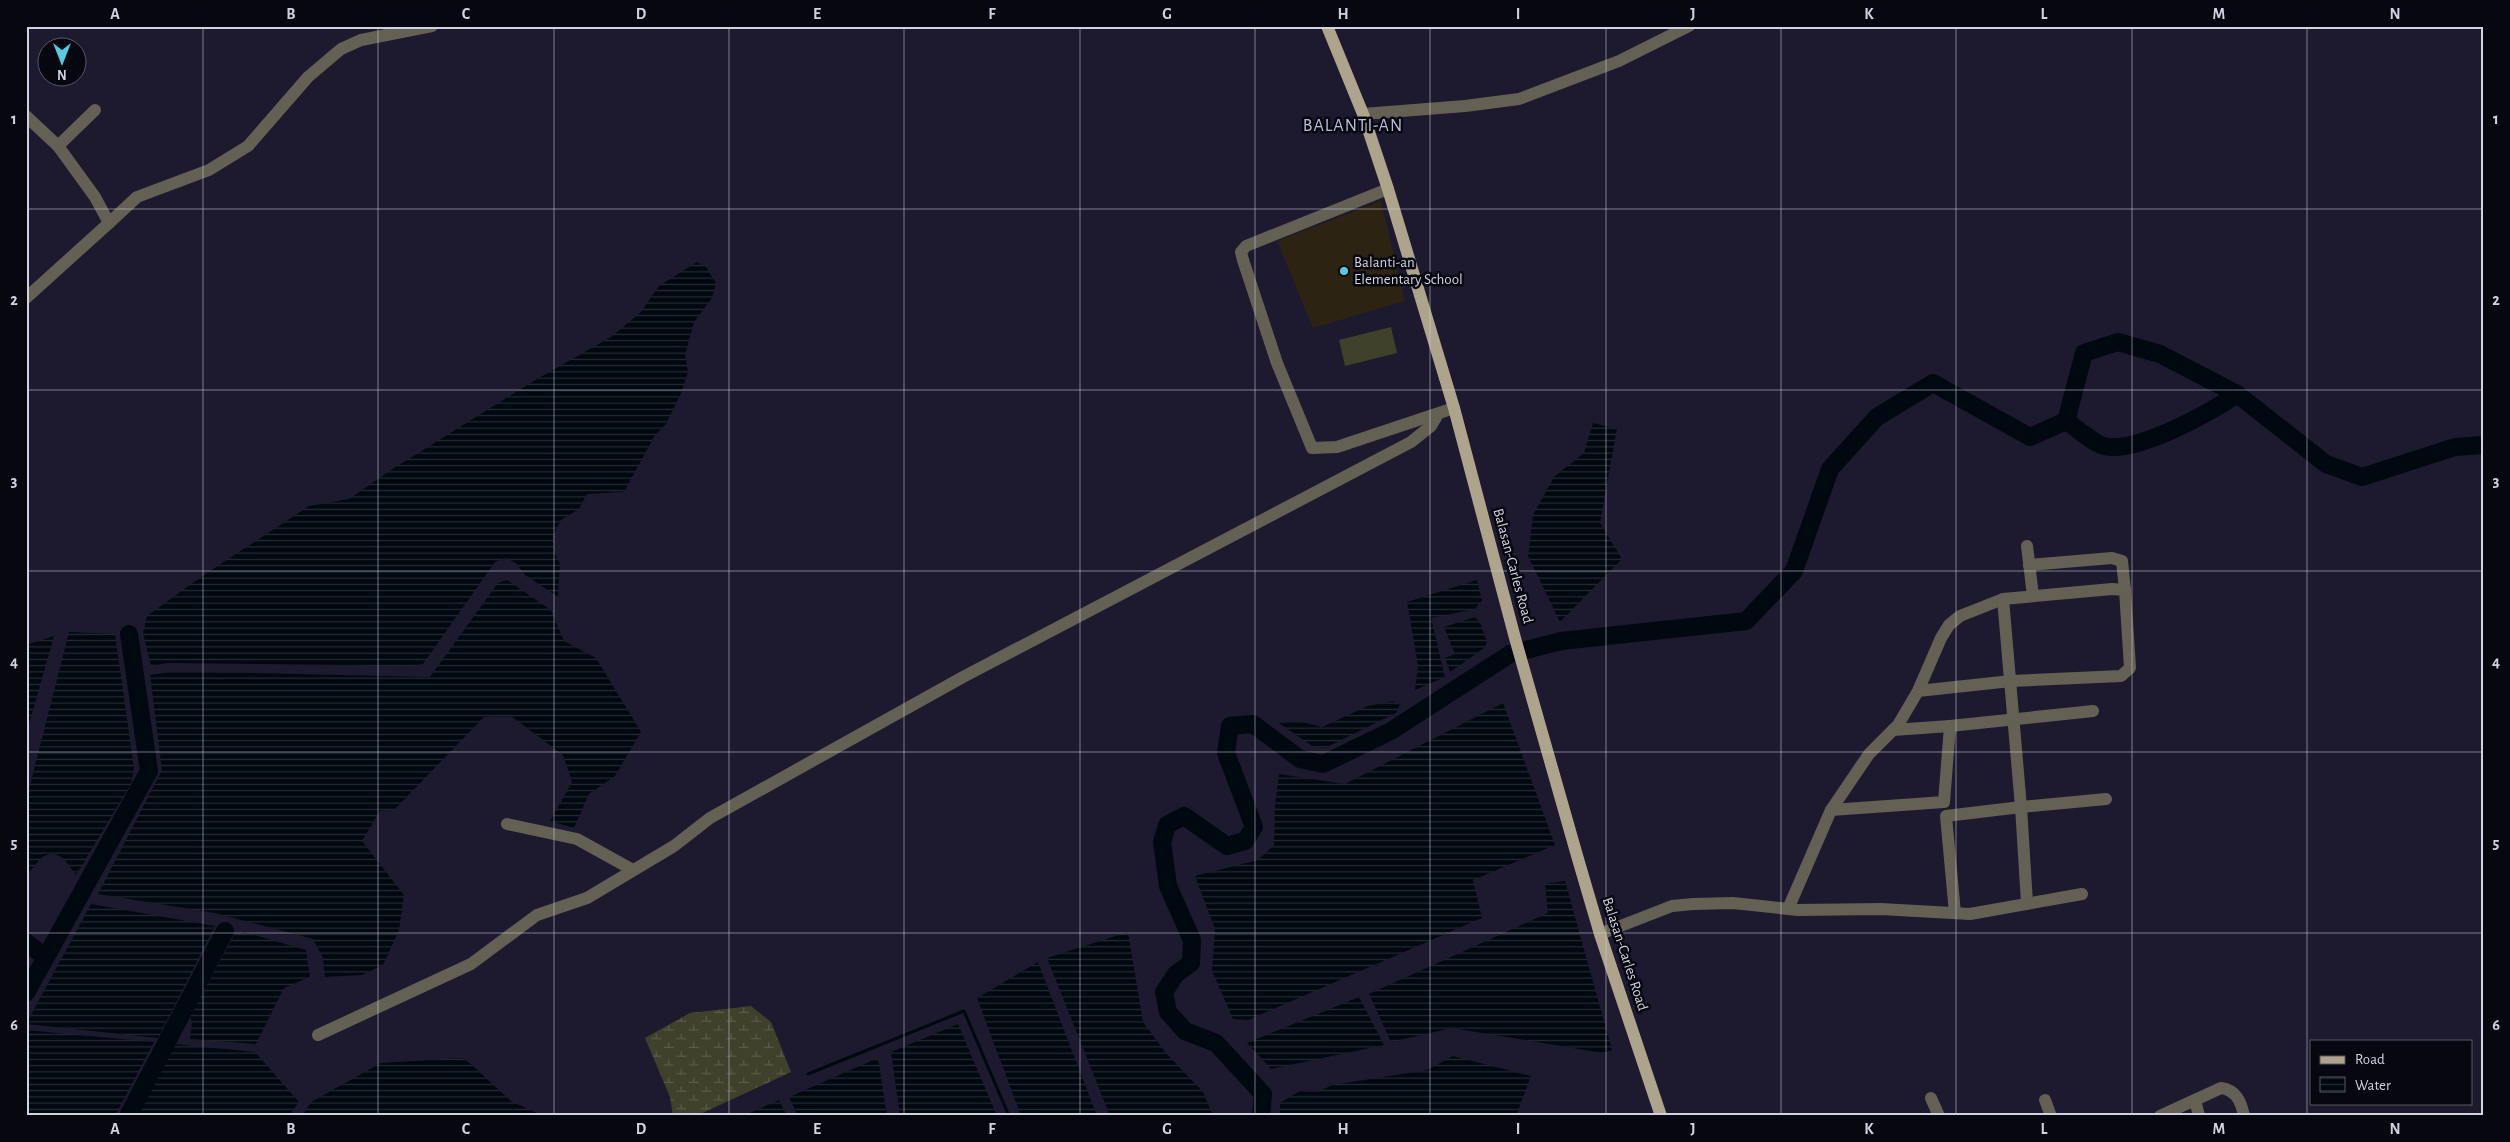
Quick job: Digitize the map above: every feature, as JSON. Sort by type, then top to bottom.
[{"type":"main road","name":"Balasan-Carles Road","points":[[1327,26],[1363,114],[1388,189],[1454,408],[1515,638],[1600,934],[1661,1116]]},
{"type":"street","points":[[26,298],[137,198],[209,170],[248,146],[308,77],[341,49],[361,40],[432,26]]},
{"type":"street","points":[[1363,114],[1465,106],[1519,99],[1574,80],[1619,61],[1689,26]]},
{"type":"street","points":[[58,146],[95,110]]},
{"type":"street","points":[[26,116],[58,146],[95,197],[109,223]]},
{"type":"street","points":[[1388,189],[1246,246],[1241,252],[1277,363],[1312,448],[1337,448],[1454,408]]},
{"type":"street","points":[[318,1035],[471,964],[537,915],[587,898],[674,846],[710,818],[963,677],[1411,442],[1431,426],[1438,414]]},
{"type":"street","points":[[2027,546],[2033,596]]},
{"type":"street","points":[[1918,691],[2011,681],[2121,676],[2130,668],[2122,561],[2112,558],[2029,565]]},
{"type":"street","points":[[1788,909],[1831,810],[1869,754],[1893,730],[1918,691],[1941,638],[1949,625],[1960,616],[2003,599],[2112,589],[2125,590]]},
{"type":"street","points":[[2003,599],[2022,807],[2027,903]]},
{"type":"street","points":[[1893,730],[2093,711]]},
{"type":"street","points":[[1950,726],[1944,802],[1955,913]]},
{"type":"street","points":[[1946,816],[2106,799]]},
{"type":"street","points":[[1831,810],[1944,802]]},
{"type":"street","points":[[508,824],[577,839],[633,870]]},
{"type":"street","points":[[1600,934],[1672,906],[1733,903],[1788,909],[1881,909],[1970,914],[2082,894]]},
{"type":"street","points":[[2160,1116],[2221,1088],[2228,1089],[2236,1095],[2244,1116]]},
{"type":"street","points":[[1931,1098],[1938,1116]]},
{"type":"street","points":[[2044,1100],[2051,1116]]},
{"type":"street","points":[[2195,1100],[2199,1116]]},
{"type":"shaded area","name":"Balanti-an Elementary School","points":[[1381,201],[1405,301],[1313,328],[1277,241]]},
{"type":"green space","points":[[1391,327],[1397,353],[1345,366],[1339,340]]},
{"type":"green space","points":[[751,1006],[771,1022],[791,1072],[696,1116],[673,1116],[670,1097],[645,1038],[690,1013]]},
{"type":"water","points":[[697,262],[706,267],[716,283],[712,298],[694,322],[685,355],[688,372],[681,393],[666,424],[655,435],[624,492],[587,494],[579,509],[561,520],[553,536],[554,552],[560,564],[558,597],[525,575],[517,564],[506,558],[495,562],[423,664],[412,666],[168,663],[151,666],[143,633],[147,616],[201,577],[309,506],[349,499],[391,470],[537,379],[611,337],[640,313],[659,286]]},
{"type":"water","points":[[1593,423],[1617,429],[1600,523],[1622,559],[1560,622],[1528,556],[1533,515],[1554,477],[1584,453]]},
{"type":"water","points":[[507,580],[551,610],[564,641],[596,658],[641,732],[615,776],[589,794],[574,828],[550,821],[572,782],[563,755],[511,716],[484,717],[394,810],[380,811],[362,841],[404,895],[399,930],[383,965],[362,975],[325,977],[323,958],[313,939],[215,913],[98,894],[162,770],[150,675],[174,671],[430,677],[498,583]]},
{"type":"water","points":[[1477,580],[1482,600],[1475,609],[1431,618],[1445,677],[1415,690],[1418,665],[1407,602]]},
{"type":"water","points":[[1475,617],[1480,622],[1487,642],[1484,648],[1450,672],[1445,658],[1455,654],[1444,627]]},
{"type":"water","points":[[69,632],[115,634],[134,768],[131,784],[76,875],[63,858],[53,853],[42,857],[26,876],[26,801]]},
{"type":"water","points":[[54,636],[26,735],[26,645]]},
{"type":"water","points":[[1393,701],[1400,705],[1396,713],[1325,748],[1312,746],[1279,723],[1299,721],[1322,727],[1368,706]]},
{"type":"water","points":[[1503,703],[1555,845],[1473,880],[1482,918],[1248,1020],[1233,1019],[1212,971],[1215,929],[1195,876],[1258,860],[1274,845],[1275,804],[1279,774],[1345,784]]},
{"type":"water","points":[[1565,881],[1612,1050],[1603,1053],[1452,1028],[1391,1042],[1369,994],[1548,913],[1545,884]]},
{"type":"water","points":[[91,904],[215,926],[158,1038],[26,1024]]},
{"type":"water","points":[[245,932],[306,950],[310,977],[284,988],[256,1044],[190,1039],[192,1022],[190,1016],[234,935]]},
{"type":"water","points":[[1128,932],[1143,1022],[1165,1052],[1203,1092],[1213,1116],[1110,1116],[1047,958]]},
{"type":"water","points":[[1038,962],[1097,1116],[1021,1116],[977,998]]},
{"type":"water","points":[[1359,997],[1384,1045],[1271,1069],[1247,1043]]},
{"type":"water","points":[[958,1024],[997,1116],[900,1116],[891,1052]]},
{"type":"water","points":[[26,1030],[154,1042],[115,1116],[26,1116]]},
{"type":"water","points":[[174,1044],[255,1052],[299,1102],[289,1116],[136,1116]]},
{"type":"water","points":[[1453,1056],[1531,1076],[1516,1116],[1280,1116],[1280,1103],[1300,1091],[1318,1092],[1332,1085],[1427,1070]]},
{"type":"water","points":[[464,1058],[511,1101],[543,1116],[302,1116],[311,1102],[381,1063]]},
{"type":"water","points":[[878,1058],[887,1116],[798,1116],[789,1097]]},
{"type":"water","points":[[779,1100],[787,1116],[743,1116]]},
{"type":"waterway","points":[[1261,1116],[1263,1094],[1216,1043],[1185,1031],[1168,1012],[1164,992],[1176,974],[1191,963],[1192,940],[1168,886],[1162,842],[1167,825],[1184,816],[1227,846],[1245,841],[1254,827],[1226,753],[1230,726],[1253,724],[1300,759],[1323,764],[1391,731],[1510,654],[1561,641],[1746,621],[1794,571],[1830,469],[1877,417],[1933,383],[2030,437],[2066,421],[2084,353],[2118,342],[2160,354],[2237,394],[2326,464],[2362,477],[2455,447],[2484,445]]},
{"type":"waterway","points":[[2066,421],[2101,445],[2114,447],[2131,445],[2171,431],[2237,394]]},
{"type":"waterway","points":[[26,993],[149,771],[129,634]]},
{"type":"waterway","points":[[128,1116],[225,931]]},
{"type":"waterway","points":[[26,942],[45,957]]},
{"type":"waterway","points":[[808,1074],[964,1011],[1009,1116]]},
{"type":"place","name":"Balanti-an Elementary School","points":[[1344,271]]},
{"type":"district","name":"BALANTI-AN","points":[[1353,126]]}]
